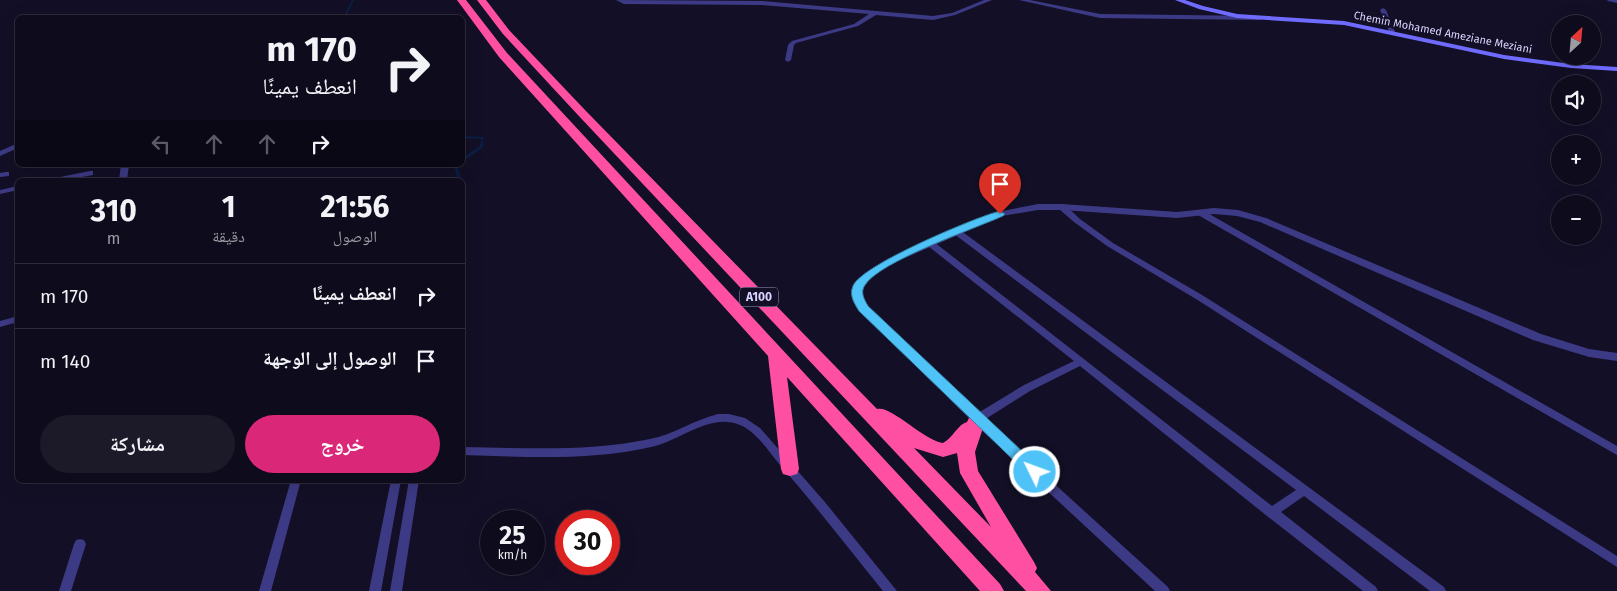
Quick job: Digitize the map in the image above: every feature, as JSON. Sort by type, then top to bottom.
[{"type":"highway","name":"A100","points":[[460,0],[503,55],[993,591]]},
{"type":"highway","name":"A100","points":[[481,0],[528,56],[1040,591]]},
{"type":"highway","points":[[776,354],[790,469]]},
{"type":"highway","points":[[850,392],[925,446],[938,451],[951,448],[977,419]]},
{"type":"highway","points":[[977,419],[966,445],[965,461],[1040,591]]},
{"type":"main road","name":"Chemin Mohamed Ameziane Meziani","points":[[1178,0],[1220,13],[1265,18],[1327,21],[1504,57],[1571,66],[1617,69]]},
{"type":"street","points":[[619,0],[785,5],[933,18],[953,14],[990,0]]},
{"type":"street","points":[[772,0],[785,5]]},
{"type":"street","points":[[1022,0],[1100,16],[1236,20],[1265,18]]},
{"type":"street","points":[[1610,0],[1617,1]]},
{"type":"street","points":[[1383,10],[1393,34]]},
{"type":"street","points":[[788,60],[791,45],[796,41],[856,25],[876,12]]},
{"type":"street","points":[[0,154],[15,146]]},
{"type":"street","points":[[65,178],[90,173]]},
{"type":"street","points":[[0,192],[15,189]]},
{"type":"street","points":[[1164,591],[977,419],[863,308],[857,295],[859,285],[868,275],[890,261],[1000,214],[1038,207],[1176,215],[1214,211],[1238,213],[1263,220],[1537,337],[1589,352],[1617,357]]},
{"type":"street","points":[[1062,207],[1076,220],[1138,261],[1200,297],[1617,562]]},
{"type":"street","points":[[1201,213],[1617,452]]},
{"type":"street","points":[[957,232],[1440,591]]},
{"type":"street","points":[[931,244],[1372,591]]},
{"type":"street","points":[[0,324],[15,321]]},
{"type":"street","points":[[977,419],[1027,388],[1080,362]]},
{"type":"street","points":[[465,451],[570,452],[618,448],[661,441],[707,420],[726,417],[734,418],[750,426],[790,469],[891,591]]},
{"type":"street","points":[[265,591],[295,483]]},
{"type":"street","points":[[375,591],[395,483]]},
{"type":"street","points":[[396,591],[414,483]]},
{"type":"street","points":[[1271,513],[1304,490]]},
{"type":"street","points":[[64,591],[80,544]]},
{"type":"waterway","points":[[346,15],[353,0]]},
{"type":"waterway","points":[[465,137],[483,138],[481,145]]},
{"type":"waterway","points":[[465,158],[481,147],[482,144]]},
{"type":"waterway","points":[[457,167],[459,178]]},
{"type":"route","points":[[1000,214],[890,261],[868,275],[859,285],[857,295],[863,308],[977,419],[1035,472]]}]
